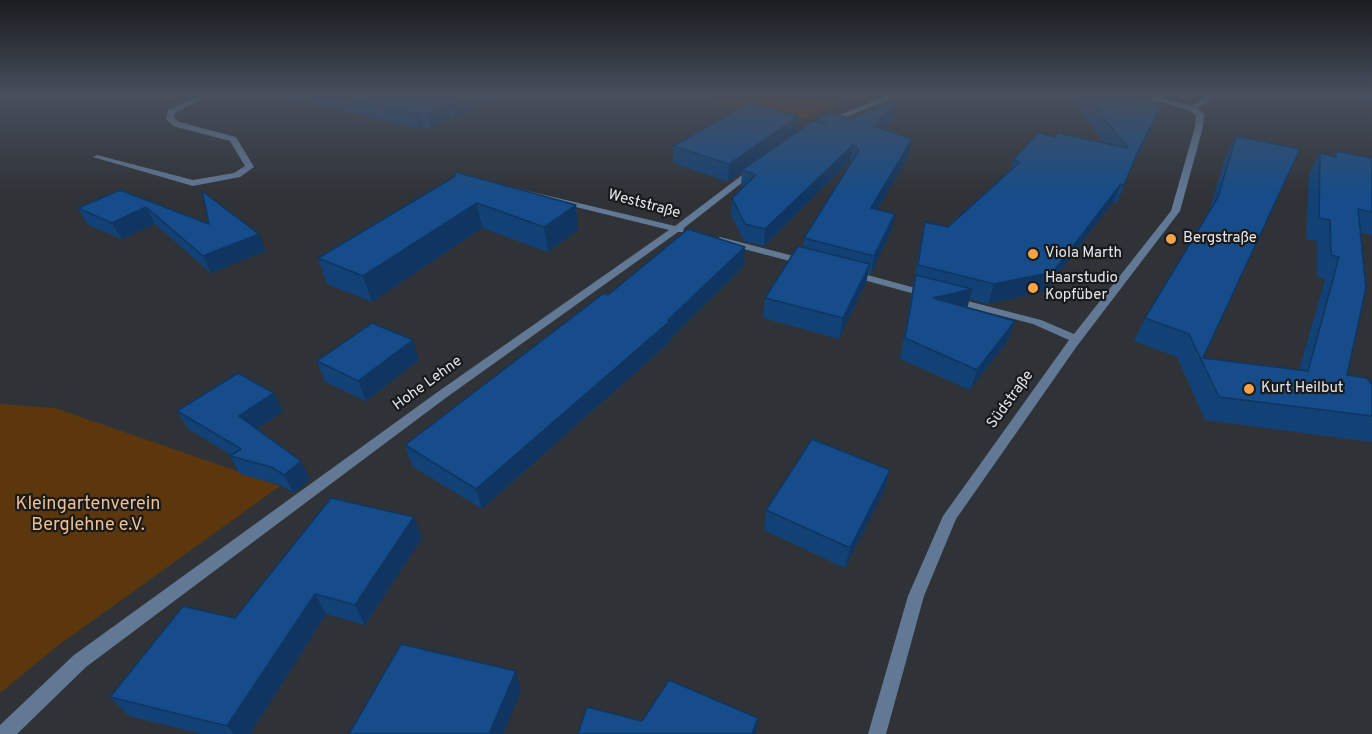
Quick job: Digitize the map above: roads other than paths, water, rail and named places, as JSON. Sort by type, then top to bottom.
[{"type":"street","points":[[97,157],[193,183],[237,175],[250,167],[233,139],[192,128]]},
{"type":"street","name":"Südstraße","points":[[877,734],[916,596],[950,516],[1077,339],[1175,211],[1199,128]]},
{"type":"street","name":"Hohe Lehne","points":[[4,734],[80,661],[434,400],[677,229],[767,159]]},
{"type":"street","name":"Weststraße","points":[[500,186],[693,233]]},
{"type":"street","points":[[711,238],[817,265]]},
{"type":"street","points":[[838,270],[1037,322],[1077,339]]},
{"type":"place","name":"Bergstraße","points":[[1171,239]]},
{"type":"place","name":"Viola Marth","points":[[1033,254]]},
{"type":"place","name":"Haarstudio Kopfüber","points":[[1033,288]]},
{"type":"place","name":"Kurt Heilbut","points":[[1249,389]]},
{"type":"park label","name":"Kleingartenverein Berglehne e.V.","points":[[88,515]]}]
